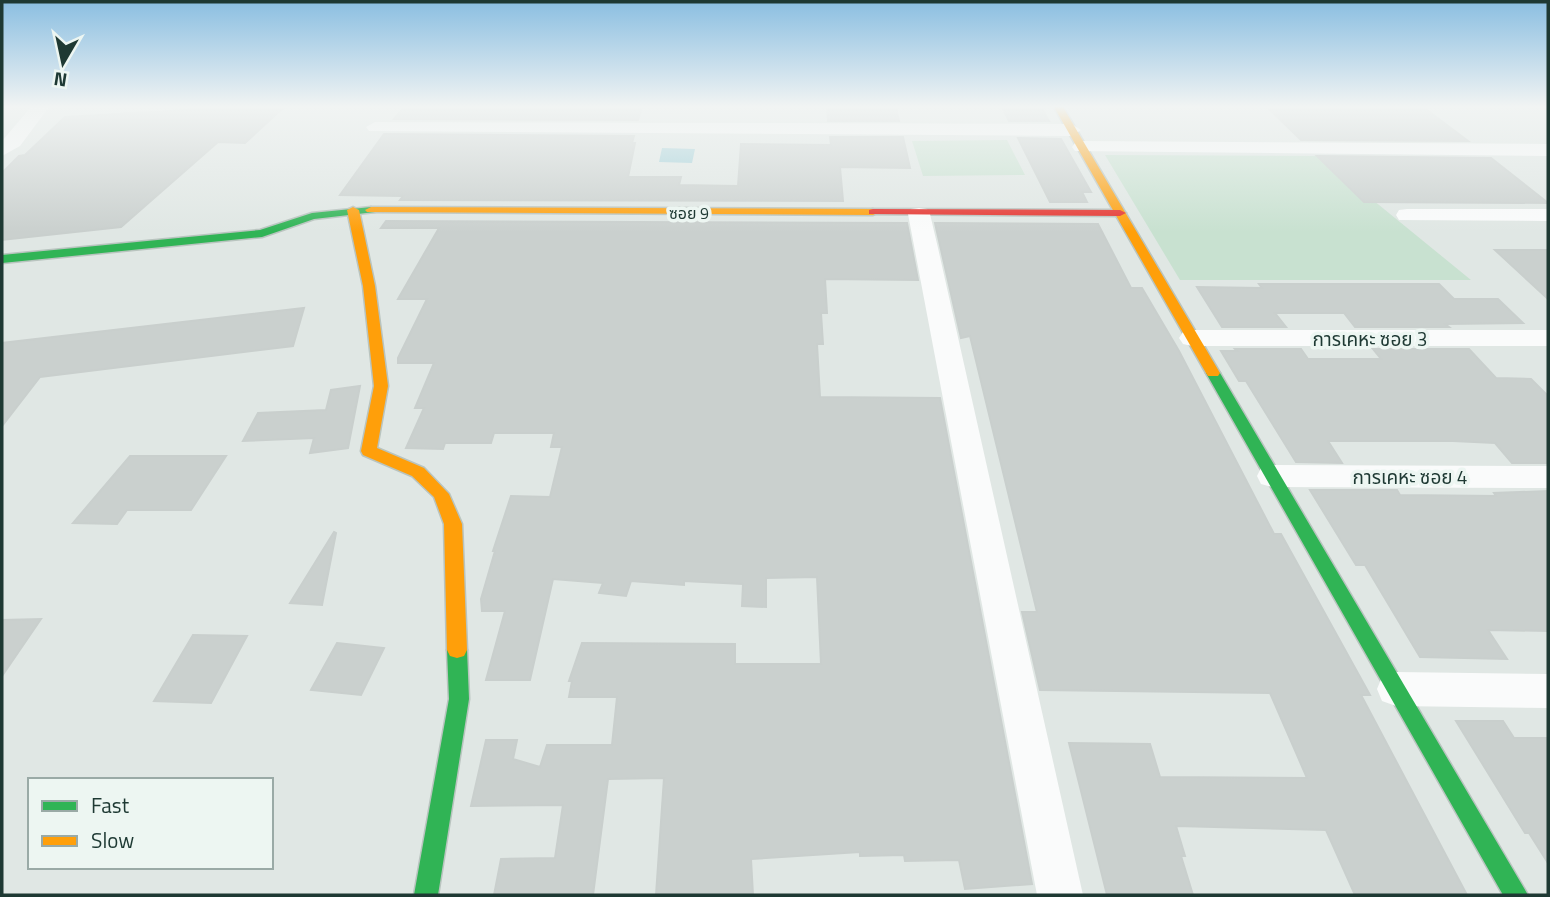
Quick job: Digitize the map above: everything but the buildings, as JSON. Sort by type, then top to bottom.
[{"type":"street","points":[[1083,149],[1516,895]]},
{"type":"street","points":[[1282,149],[1548,150]]},
{"type":"street","points":[[1528,150],[1548,165]]},
{"type":"street","points":[[353,210],[369,286],[381,386],[369,451],[418,472],[440,494],[453,524],[459,699],[426,895]]},
{"type":"street","name":"ซอย 9","points":[[2,259],[262,233],[312,216],[353,210],[1120,213]]},
{"type":"street","points":[[919,214],[1060,895]]},
{"type":"street","points":[[1407,215],[1548,215]]},
{"type":"street","name":"การเคหะ ซอย 3","points":[[1192,338],[1548,338]]},
{"type":"street","name":"การเคหะ ซอย 4","points":[[1272,476],[1548,477]]},
{"type":"street","points":[[1396,689],[1548,691]]},
{"type":"green space","points":[[914,149],[1012,149],[1025,175],[923,176]]},
{"type":"green space","points":[[1105,155],[1319,156],[1471,280],[1180,280]]},
{"type":"water","points":[[662,149],[695,149],[692,163],[659,162]]},
{"type":"traffic: fast","points":[[2,259],[262,233],[312,216],[371,210]]},
{"type":"traffic: fast","points":[[1213,373],[1516,895]]},
{"type":"traffic: fast","points":[[426,895],[459,699],[457,650]]},
{"type":"traffic: slow","points":[[1082,149],[1213,373]]},
{"type":"traffic: slow","points":[[353,210],[369,286],[381,386],[369,451],[418,472],[441,494],[453,524],[457,650]]},
{"type":"traffic: slow","points":[[371,210],[873,212]]},
{"type":"traffic: jam","points":[[873,212],[1120,213]]}]
